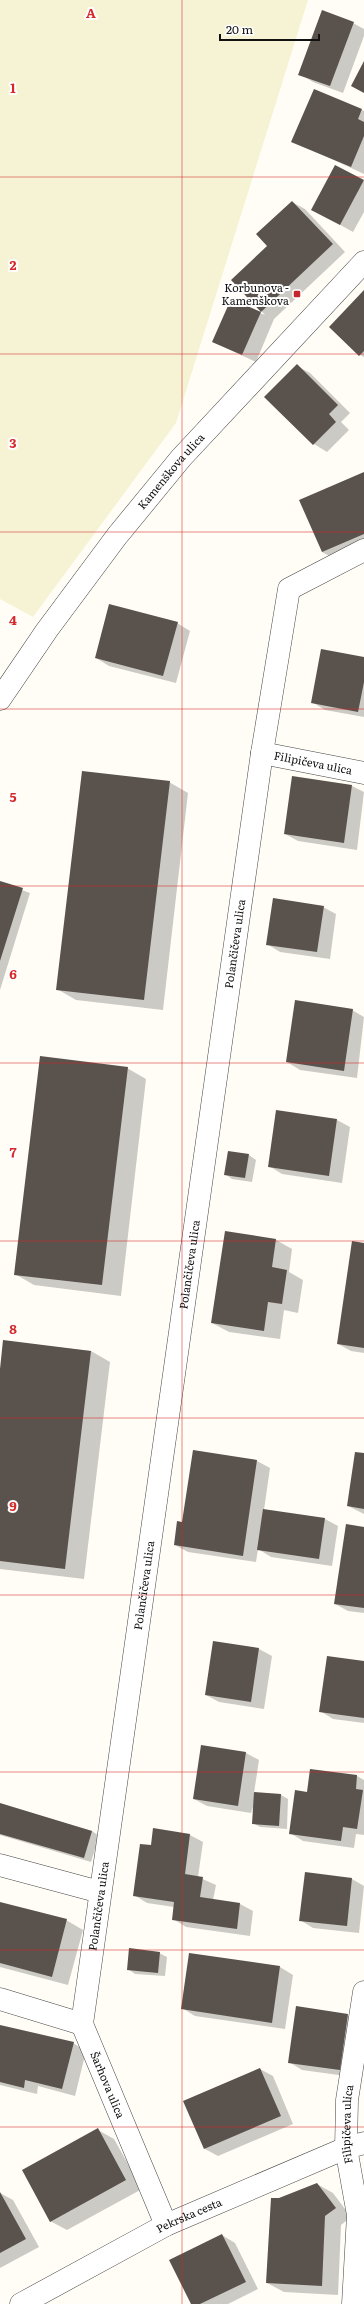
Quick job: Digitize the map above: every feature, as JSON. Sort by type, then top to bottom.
[{"type":"street","name":"Kamenškova ulica","points":[[0,699],[47,630],[122,530],[181,458],[357,269],[364,245]]},
{"type":"street","name":"Polančičeva ulica","points":[[82,2024],[262,753],[289,589],[364,550]]},
{"type":"street","name":"Filipičeva ulica","points":[[262,753],[364,773]]},
{"type":"street","points":[[0,1865],[100,1892]]},
{"type":"street","name":"Filipičeva ulica","points":[[352,2304],[358,2215],[355,2146],[347,2100],[364,1992]]},
{"type":"street","points":[[0,1999],[82,2024]]},
{"type":"street","name":"Šarhova ulica","points":[[82,2024],[166,2224]]},
{"type":"street","name":"Pekrska cesta","points":[[21,2304],[166,2224],[355,2146]]},
{"type":"shaded area","points":[[0,0],[308,0],[176,423],[33,617],[0,599]]},
{"type":"building","points":[[322,10],[354,22],[330,86],[298,75]]},
{"type":"building","points":[[364,61],[364,93],[351,86]]},
{"type":"building","points":[[314,89],[362,109],[358,119],[364,122],[364,136],[351,167],[291,142]]},
{"type":"building","points":[[335,165],[364,180],[340,225],[311,210]]},
{"type":"building","points":[[292,201],[333,244],[261,312],[231,280],[267,246],[256,234]]},
{"type":"building","points":[[364,290],[364,351],[359,356],[329,327]]},
{"type":"building","points":[[231,299],[261,312],[242,355],[212,342]]},
{"type":"building","points":[[297,364],[338,405],[329,414],[336,422],[313,445],[264,397]]},
{"type":"building","points":[[364,472],[364,534],[322,552],[299,500]]},
{"type":"building","points":[[109,604],[178,622],[163,676],[95,658]]},
{"type":"building","points":[[321,649],[364,657],[364,682],[358,712],[311,703]]},
{"type":"building","points":[[82,771],[170,781],[144,1000],[56,990]]},
{"type":"building","points":[[292,776],[352,785],[344,843],[284,834]]},
{"type":"building","points":[[0,881],[23,888],[0,961]]},
{"type":"building","points":[[273,898],[324,906],[317,952],[266,945]]},
{"type":"building","points":[[295,1000],[353,1009],[344,1071],[286,1062]]},
{"type":"building","points":[[40,1056],[128,1067],[102,1285],[14,1275]]},
{"type":"building","points":[[276,1110],[337,1119],[329,1176],[268,1167]]},
{"type":"building","points":[[228,1151],[249,1154],[245,1178],[224,1175]]},
{"type":"building","points":[[225,1231],[276,1239],[272,1267],[287,1270],[282,1304],[268,1302],[264,1331],[211,1323]]},
{"type":"building","points":[[352,1241],[364,1243],[364,1348],[337,1344]]},
{"type":"building","points":[[3,1340],[91,1351],[65,1569],[0,1561],[0,1369]]},
{"type":"building","points":[[193,1450],[257,1460],[243,1556],[174,1545],[177,1521],[182,1522]]},
{"type":"building","points":[[355,1452],[364,1453],[364,1509],[347,1506]]},
{"type":"building","points":[[263,1509],[325,1518],[319,1559],[257,1550]]},
{"type":"building","points":[[346,1524],[364,1527],[364,1608],[334,1604]]},
{"type":"building","points":[[213,1641],[259,1648],[251,1702],[205,1695]]},
{"type":"building","points":[[327,1656],[364,1661],[364,1718],[319,1712]]},
{"type":"building","points":[[201,1745],[246,1752],[238,1806],[193,1799]]},
{"type":"building","points":[[310,1769],[357,1775],[356,1789],[363,1790],[357,1829],[343,1827],[341,1841],[289,1834],[295,1790],[307,1792]]},
{"type":"building","points":[[254,1792],[281,1794],[279,1826],[252,1824]]},
{"type":"building","points":[[0,1803],[92,1831],[84,1858],[0,1834]]},
{"type":"building","points":[[153,1828],[190,1834],[185,1874],[203,1877],[200,1897],[240,1903],[237,1929],[172,1920],[174,1902],[133,1896],[140,1844],[151,1845]]},
{"type":"building","points":[[305,1872],[352,1878],[347,1926],[299,1921]]},
{"type":"building","points":[[0,1902],[67,1919],[52,1977],[0,1963]]},
{"type":"building","points":[[129,1948],[160,1952],[158,1973],[127,1970]]},
{"type":"building","points":[[189,1953],[280,1966],[272,2023],[181,2009]]},
{"type":"building","points":[[296,2006],[348,2014],[340,2070],[288,2063]]},
{"type":"building","points":[[0,2025],[74,2042],[62,2089],[25,2080],[24,2088],[0,2082]]},
{"type":"building","points":[[260,2068],[281,2116],[204,2149],[183,2101]]},
{"type":"building","points":[[98,2128],[126,2180],[50,2222],[22,2170]]},
{"type":"building","points":[[317,2183],[336,2208],[325,2216],[322,2286],[266,2283],[271,2198],[279,2198]]},
{"type":"building","points":[[0,2192],[26,2239],[0,2253]]},
{"type":"building","points":[[222,2234],[246,2282],[200,2304],[191,2304],[169,2260]]},
{"type":"place","name":"Korbunova - Kamenškova","points":[[297,294]]}]
